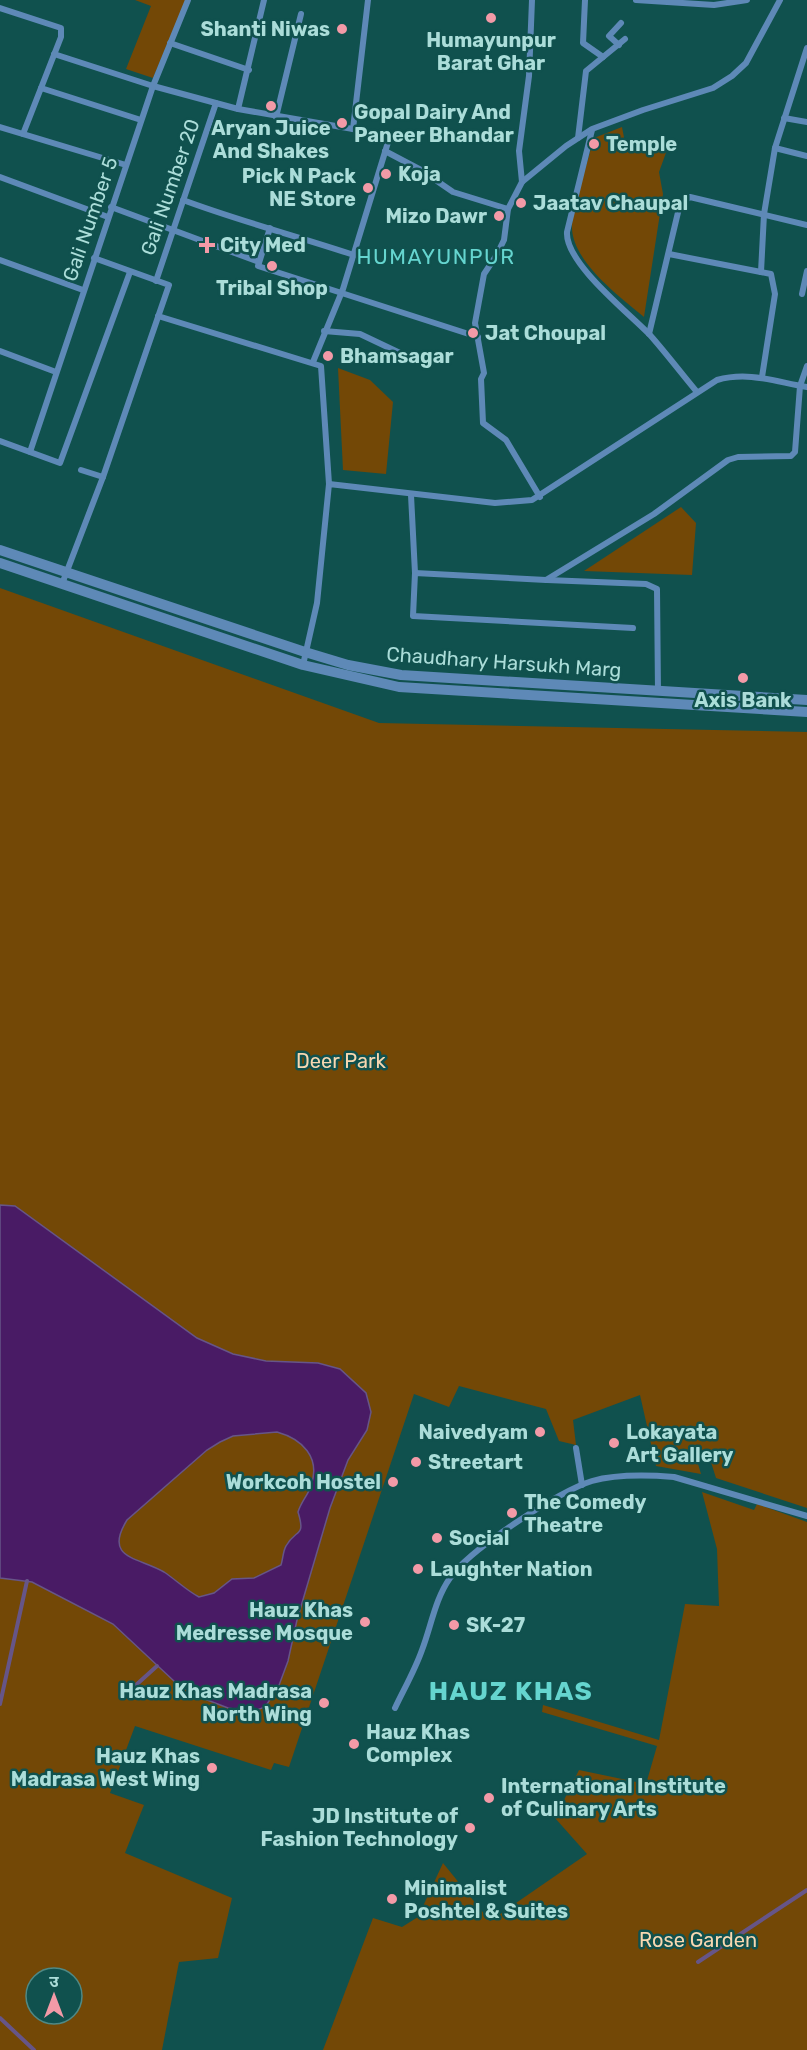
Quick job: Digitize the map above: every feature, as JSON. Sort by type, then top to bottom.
[{"type":"street","name":"Gali Number 5","points":[[30,452],[141,120],[189,0]]},
{"type":"street","points":[[238,109],[264,0]]},
{"type":"street","points":[[353,129],[368,0]]},
{"type":"street","points":[[522,182],[519,151],[529,76],[532,0]]},
{"type":"street","points":[[585,0],[583,43],[603,57]]},
{"type":"street","points":[[636,0],[664,4],[714,5],[747,0]]},
{"type":"street","points":[[540,497],[506,440],[483,423],[481,379],[484,373],[475,323],[484,274],[504,240],[508,209],[522,182],[592,129],[713,88],[732,76],[746,63],[780,0]]},
{"type":"street","points":[[0,8],[58,25],[61,28],[61,37],[23,134]]},
{"type":"street","points":[[276,117],[301,14]]},
{"type":"street","points":[[619,45],[609,36],[621,23]]},
{"type":"street","points":[[578,138],[586,71],[625,39]]},
{"type":"street","points":[[170,43],[249,70]]},
{"type":"street","points":[[761,272],[764,214],[776,148],[807,48]]},
{"type":"street","points":[[54,54],[153,86],[238,109],[353,129],[389,139],[342,292],[313,362]]},
{"type":"street","points":[[41,88],[141,120]]},
{"type":"street","name":"Gali Number 20","points":[[156,281],[216,103]]},
{"type":"street","points":[[784,118],[807,122]]},
{"type":"street","points":[[0,127],[126,165]]},
{"type":"street","points":[[592,129],[567,232],[568,243],[601,290],[649,334],[697,392]]},
{"type":"street","points":[[776,148],[807,156]]},
{"type":"street","points":[[385,151],[421,170],[453,192],[508,209]]},
{"type":"street","points":[[0,177],[108,217]]},
{"type":"street","points":[[649,334],[680,204],[684,198],[690,197],[807,225]]},
{"type":"street","points":[[183,200],[246,223],[270,228],[354,255]]},
{"type":"street","points":[[111,207],[259,262]]},
{"type":"street","points":[[270,228],[258,266],[478,337]]},
{"type":"street","points":[[669,254],[771,274],[775,294],[762,377]]},
{"type":"street","points":[[62,584],[103,477],[169,285],[94,258]]},
{"type":"street","points":[[0,260],[83,290]]},
{"type":"street","points":[[0,441],[60,462],[130,272]]},
{"type":"street","points":[[802,294],[807,272]]},
{"type":"street","points":[[158,316],[313,362],[323,370],[329,484],[317,603],[303,665]]},
{"type":"street","points":[[324,331],[360,334],[400,353]]},
{"type":"street","points":[[0,351],[56,372]]},
{"type":"street","points":[[546,580],[654,514],[728,460],[738,457],[788,457],[793,454],[807,366]]},
{"type":"street","points":[[329,484],[495,503],[523,502],[540,497],[717,380],[731,376],[762,377],[804,386]]},
{"type":"street","points":[[81,470],[103,477]]},
{"type":"street","points":[[411,495],[415,573],[413,616],[633,628]]},
{"type":"street","name":"Chaudhary Harsukh Marg","points":[[0,550],[305,652],[348,665],[401,675],[807,700]]},
{"type":"street","name":"Chaudhary Harsukh Marg","points":[[0,563],[303,665],[399,687],[807,712]]},
{"type":"street","points":[[415,573],[646,584],[657,589],[657,704]]},
{"type":"street","points":[[576,1448],[582,1485]]},
{"type":"street","points":[[395,1708],[421,1653],[435,1611],[451,1577],[478,1549],[506,1529],[582,1485],[594,1481],[655,1475],[674,1477],[807,1516]]},
{"type":"green space","points":[[135,0],[186,0],[153,78],[126,69],[151,6]]},
{"type":"green space","points":[[622,127],[626,148],[671,139],[659,172],[663,194],[644,317],[589,267],[575,242],[572,229],[577,198],[594,138]]},
{"type":"green space","points":[[338,368],[370,380],[393,402],[386,474],[343,470]]},
{"type":"green space","points":[[681,507],[696,523],[692,575],[584,571]]},
{"type":"green space","name":"Deer Park","points":[[0,588],[379,723],[807,732],[807,1508],[716,1478],[709,1456],[696,1457],[701,1474],[656,1466],[640,1395],[573,1420],[576,1445],[559,1441],[546,1409],[459,1386],[449,1407],[414,1394],[289,1767],[274,1763],[271,1770],[135,1726],[110,1793],[144,1805],[125,1853],[232,1898],[218,1958],[179,1962],[162,2050],[0,2050]]},
{"type":"green space","name":"Rose Garden","points":[[702,1492],[754,1510],[757,1504],[807,1522],[807,2050],[323,2050],[373,1918],[402,1927],[418,1917],[443,1863],[490,1921],[587,1854],[555,1818],[579,1770],[646,1784],[657,1746],[542,1712],[543,1705],[659,1740],[685,1604],[719,1606],[717,1549]]},
{"type":"shaded area","points":[[0,1205],[15,1206],[197,1338],[233,1354],[266,1361],[318,1363],[340,1369],[366,1393],[371,1412],[367,1430],[348,1460],[330,1508],[297,1620],[288,1661],[278,1688],[265,1707],[251,1712],[228,1708],[197,1696],[175,1682],[113,1624],[32,1582],[0,1578]],"holes":[[[277,1432],[286,1435],[307,1451],[313,1466],[313,1476],[310,1489],[298,1512],[301,1526],[299,1532],[286,1546],[281,1565],[254,1578],[232,1579],[214,1593],[199,1597],[164,1572],[121,1550],[119,1542],[127,1520],[207,1450],[233,1436]]]},
{"type":"waterway","points":[[0,1704],[27,1581]]},
{"type":"waterway","points":[[129,1698],[136,1685],[157,1666]]},
{"type":"waterway","points":[[698,1962],[807,1890]]},
{"type":"waterway","points":[[0,2018],[34,2050]]},
{"type":"place","name":"Humayunpur Barat Ghar","points":[[491,18]]},
{"type":"place","name":"Shanti Niwas","points":[[342,29]]},
{"type":"place","name":"Aryan Juice And Shakes","points":[[271,106]]},
{"type":"place","name":"Gopal Dairy And Paneer Bhandar","points":[[342,123]]},
{"type":"place","name":"Temple","points":[[594,144]]},
{"type":"place","name":"Koja","points":[[386,174]]},
{"type":"place","name":"Pick N Pack NE Store","points":[[368,188]]},
{"type":"place","name":"Jaatav Chaupal","points":[[521,203]]},
{"type":"place","name":"Mizo Dawr","points":[[499,216]]},
{"type":"place","name":"City Med","points":[[207,245]]},
{"type":"place","name":"Tribal Shop","points":[[272,266]]},
{"type":"place","name":"Jat Choupal","points":[[473,333]]},
{"type":"place","name":"Bhamsagar","points":[[328,356]]},
{"type":"place","name":"Axis Bank","points":[[743,678]]},
{"type":"place","name":"Naivedyam","points":[[540,1432]]},
{"type":"place","name":"Lokayata Art Gallery","points":[[614,1443]]},
{"type":"place","name":"Streetart","points":[[416,1462]]},
{"type":"place","name":"Workcoh Hostel","points":[[393,1482]]},
{"type":"place","name":"The Comedy Theatre","points":[[512,1513]]},
{"type":"place","name":"Social","points":[[437,1538]]},
{"type":"place","name":"Laughter Nation","points":[[418,1569]]},
{"type":"place","name":"Hauz Khas Medresse Mosque","points":[[365,1622]]},
{"type":"place","name":"SK-27","points":[[454,1625]]},
{"type":"place","name":"Hauz Khas Madrasa North Wing","points":[[324,1703]]},
{"type":"place","name":"Hauz Khas Complex","points":[[354,1744]]},
{"type":"place","name":"Hauz Khas Madrasa West Wing","points":[[212,1768]]},
{"type":"place","name":"International Institute of Culinary Arts","points":[[489,1798]]},
{"type":"place","name":"JD Institute of Fashion Technology","points":[[470,1828]]},
{"type":"place","name":"Minimalist Poshtel & Suites","points":[[392,1899]]},
{"type":"district","name":"HUMAYUNPUR","points":[[436,256]]},
{"type":"district","name":"HAUZ KHAS","points":[[511,1691]]}]
